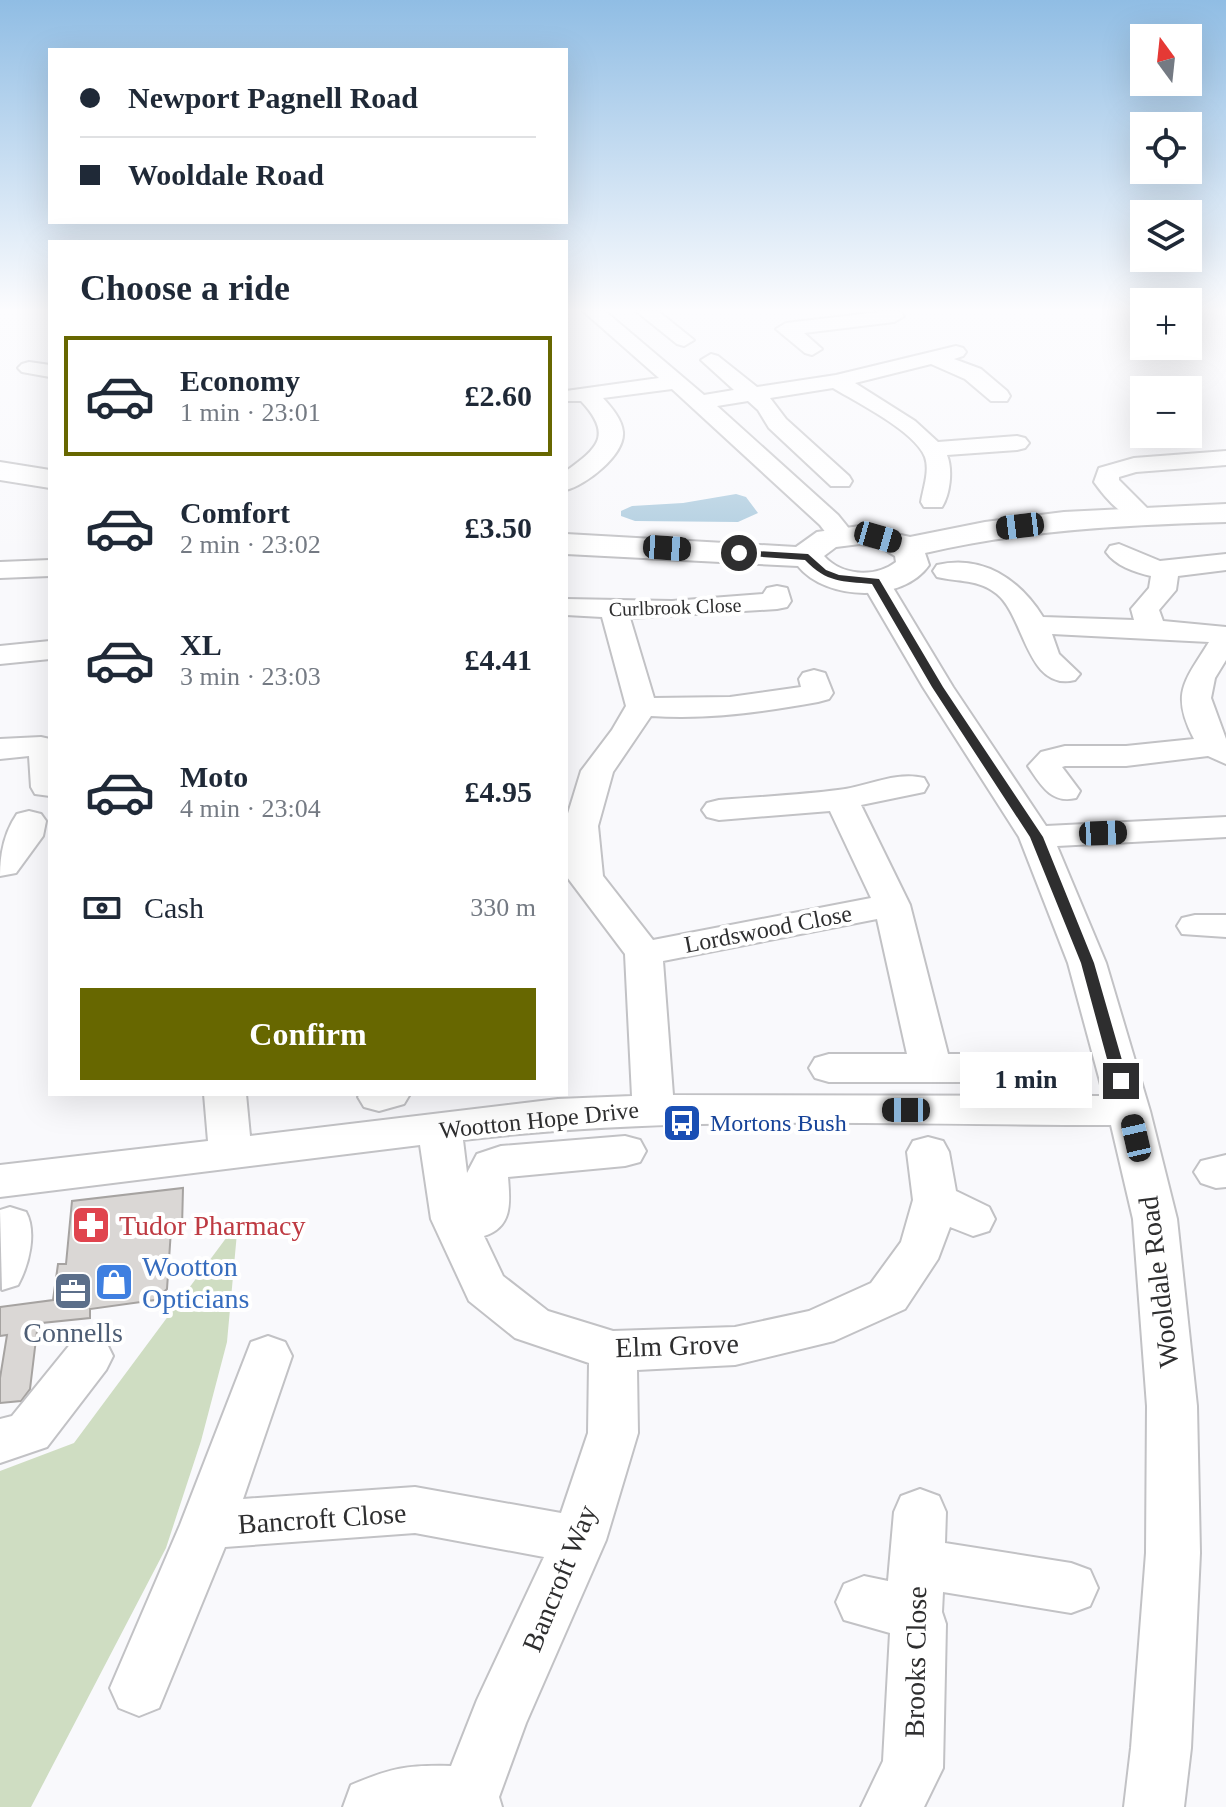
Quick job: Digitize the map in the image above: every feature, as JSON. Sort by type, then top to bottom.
[{"type":"main road","points":[[0,471],[48,479]]},
{"type":"main road","points":[[906,548],[977,531],[1141,515],[1226,513]]},
{"type":"main road","points":[[568,545],[808,557],[823,572],[838,578],[875,581],[906,573],[913,565],[913,556],[906,548],[878,537],[842,536],[817,543],[808,557]]},
{"type":"street","points":[[692,395],[829,520],[842,536]]},
{"type":"street","points":[[699,402],[744,395]]},
{"type":"street","points":[[755,395],[767,406],[777,423],[840,481]]},
{"type":"street","points":[[861,395],[884,409],[932,449],[939,469],[933,502]]},
{"type":"street","points":[[568,482],[601,458],[610,445],[613,432],[603,410],[576,396]]},
{"type":"street","points":[[932,449],[1000,440]]},
{"type":"street","points":[[1141,515],[1106,482],[1108,473],[1134,465],[1216,463]]},
{"type":"street","points":[[1127,558],[1176,568],[1226,562]]},
{"type":"street","points":[[0,570],[48,568]]},
{"type":"street","points":[[1151,629],[1145,609],[1176,568]]},
{"type":"street","points":[[946,571],[991,577],[1007,586],[1033,624],[1045,657],[1065,674]]},
{"type":"street","name":"Wooldale Road","points":[[875,581],[938,687],[1036,837],[1087,963],[1129,1111],[1155,1219],[1172,1406],[1173,1553],[1161,1748],[1154,1807]]},
{"type":"street","name":"Curlbrook Close","points":[[568,607],[615,611],[749,604],[777,601],[777,594]]},
{"type":"street","points":[[615,611],[617,635],[634,674],[641,706],[626,733],[582,769],[576,878],[644,953],[653,1109]]},
{"type":"street","points":[[1033,624],[1188,630],[1226,637],[1216,658],[1199,677],[1193,693],[1200,720],[1219,750]]},
{"type":"street","points":[[0,655],[48,650]]},
{"type":"street","points":[[641,706],[690,710],[735,707],[826,689]]},
{"type":"street","points":[[0,749],[45,744],[47,787]]},
{"type":"street","points":[[1064,791],[1044,766],[1052,759],[1109,750],[1219,750]]},
{"type":"street","points":[[719,810],[839,798],[912,785]]},
{"type":"street","points":[[839,798],[892,905],[931,1069]]},
{"type":"street","points":[[1036,837],[1226,827]]},
{"type":"street","name":"Lordswood Close","points":[[644,953],[892,905]]},
{"type":"street","points":[[829,1068],[976,1068]]},
{"type":"street","points":[[225,1096],[230,1153]]},
{"type":"street","name":"Wootton Hope Drive","points":[[5,1202],[230,1153],[558,1114],[653,1109],[1129,1111]]},
{"type":"street","name":"Elm Grove","points":[[443,1129],[441,1151],[455,1225],[485,1288],[532,1325],[613,1351],[735,1346],[817,1328],[888,1296],[922,1247],[954,1210],[928,1152]]},
{"type":"street","points":[[455,1225],[479,1221],[488,1211],[486,1177],[492,1165],[625,1151]]},
{"type":"street","points":[[5,1202],[11,1271]]},
{"type":"street","name":"Bancroft Way","points":[[470,1802],[498,1720],[579,1540],[613,1433],[613,1351]]},
{"type":"street","points":[[0,1441],[29,1432],[89,1356]]},
{"type":"street","points":[[139,1688],[207,1525],[268,1356]]},
{"type":"street","name":"Bancroft Close","points":[[207,1525],[415,1510],[579,1540]]},
{"type":"street","name":"Brooks Close","points":[[891,1807],[913,1768],[918,1624],[904,1572],[1071,1588]]},
{"type":"street","points":[[373,1807],[408,1795],[470,1802]]},
{"type":"green space","points":[[238,1222],[227,1342],[201,1441],[166,1548],[31,1807],[0,1807],[0,1471],[74,1443]]},
{"type":"water","points":[[736,494],[746,497],[758,513],[738,522],[635,521],[621,516],[621,511],[632,506],[683,503]]},
{"type":"building","points":[[183,1188],[182,1228],[171,1230],[167,1289],[155,1300],[90,1309],[90,1318],[42,1323],[41,1331],[37,1331],[30,1389],[21,1401],[0,1403],[0,1378],[7,1335],[0,1336],[0,1307],[53,1300],[58,1264],[66,1264],[72,1201]]},
{"type":"place","name":"Mortons Bush","points":[[682,1123]]},
{"type":"place","name":"Tudor Pharmacy","points":[[91,1225]]},
{"type":"place","name":"Wootton Opticians","points":[[114,1282]]},
{"type":"place","name":"Connells","points":[[73,1291]]},
{"type":"route","points":[[739,553],[808,557],[812,565],[838,578],[875,581],[938,687],[1036,837],[1087,963],[1121,1081]]}]
